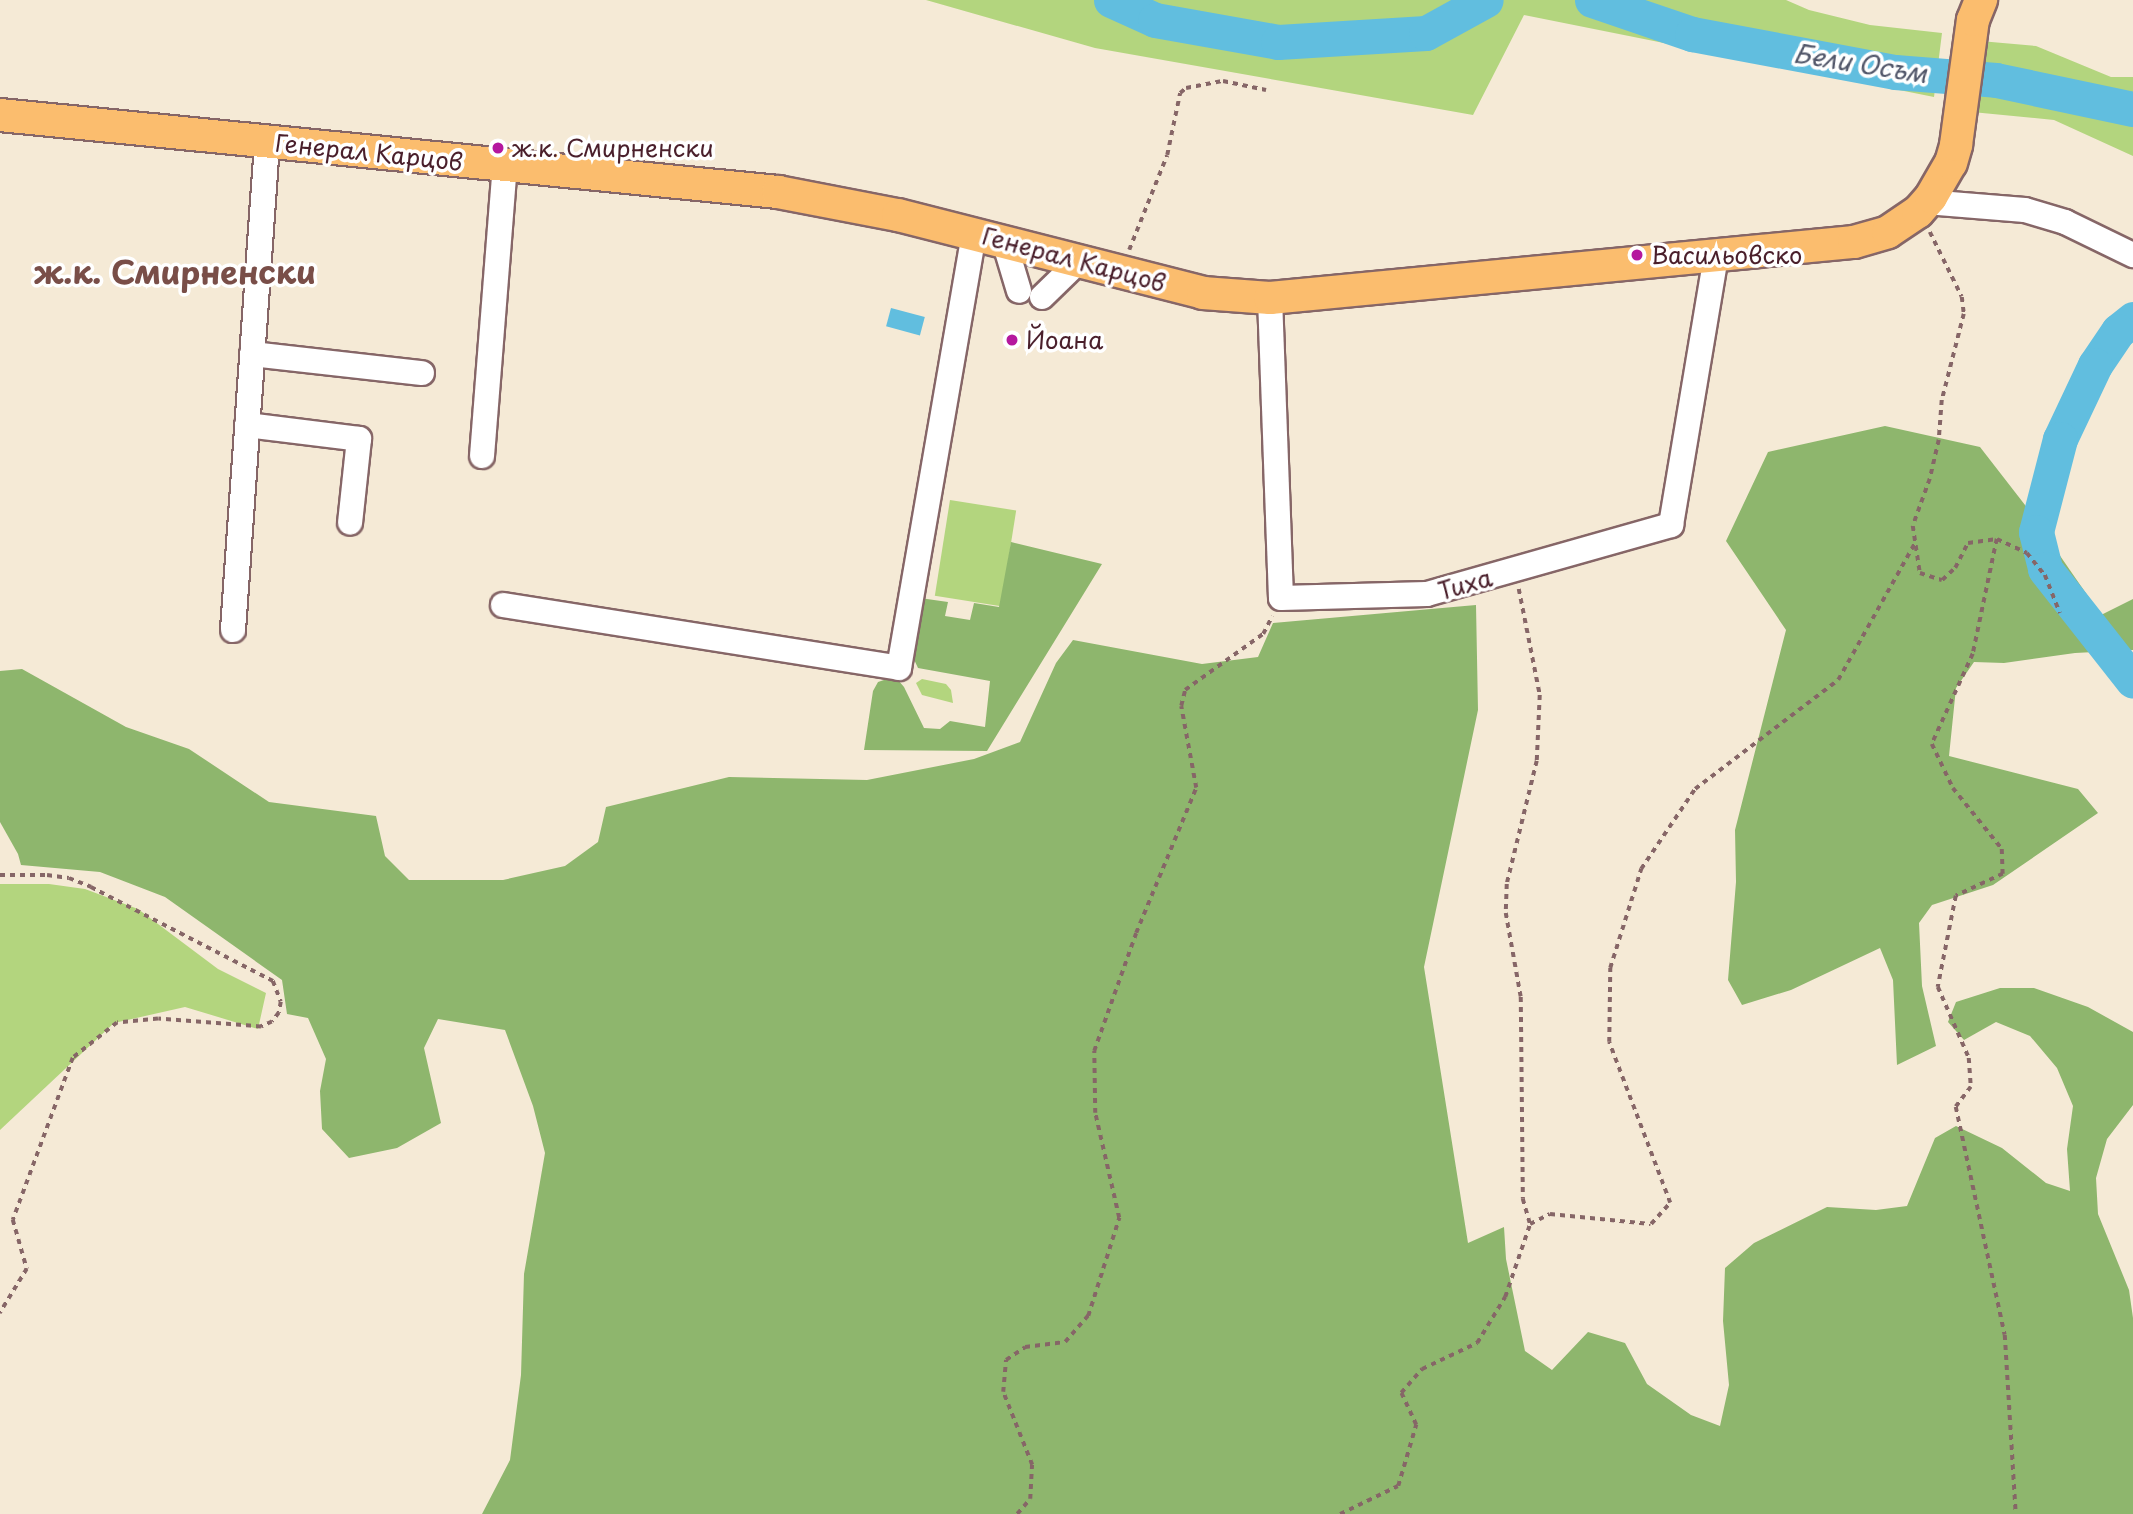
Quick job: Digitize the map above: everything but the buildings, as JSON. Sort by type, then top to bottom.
[{"type":"main road","name":"Генерал Карцов","points":[[0,115],[778,192],[989,237],[1203,293],[1270,298],[1854,243],[1888,232],[1922,207],[1951,163],[1977,10]]},
{"type":"street","points":[[233,630],[267,141]]},
{"type":"street","points":[[482,456],[505,165]]},
{"type":"street","points":[[1922,207],[2025,210],[2066,222],[2133,255]]},
{"type":"street","points":[[989,237],[1031,294],[1079,261]]},
{"type":"street","points":[[503,605],[898,668],[989,237]]},
{"type":"street","name":"Тиха","points":[[1281,598],[1427,594],[1671,525],[1716,256]]},
{"type":"street","points":[[1270,298],[1281,598]]},
{"type":"street","points":[[252,354],[422,373]]},
{"type":"street","points":[[247,425],[359,439],[350,523]]},
{"type":"path","points":[[1121,272],[1167,155],[1180,93],[1186,88],[1223,81],[1266,90]]},
{"type":"path","points":[[1922,207],[1962,297],[1964,314],[1942,400],[1930,479],[1913,526],[1920,573],[1942,580],[1955,568],[1968,543],[1997,539],[2027,553],[2033,560],[2045,575],[2060,613]]},
{"type":"path","points":[[1997,539],[1973,654],[1933,744],[1953,788],[2002,849],[2003,874],[1956,896],[1938,987],[1969,1058],[1971,1087],[1956,1107],[2006,1335],[2016,1514]]},
{"type":"path","points":[[1530,1224],[1550,1214],[1651,1224],[1670,1203],[1609,1042],[1610,968],[1641,869],[1695,789],[1838,680],[1915,543]]},
{"type":"path","points":[[1340,1514],[1398,1486],[1416,1425],[1401,1393],[1422,1369],[1477,1343],[1505,1297],[1530,1224],[1523,1199],[1521,997],[1506,913],[1507,884],[1537,761],[1540,695],[1515,569]]},
{"type":"path","points":[[1017,1514],[1030,1499],[1032,1465],[1003,1392],[1006,1360],[1024,1347],[1065,1342],[1088,1316],[1119,1218],[1095,1113],[1094,1051],[1136,933],[1196,788],[1181,706],[1185,690],[1263,634],[1281,598]]},
{"type":"path","points":[[0,875],[47,875],[69,878],[91,887],[273,981],[281,1002],[279,1013],[272,1022],[261,1027],[158,1019],[117,1023],[73,1058],[13,1220],[27,1269],[0,1313]]},
{"type":"green space","points":[[926,0],[1786,0],[1809,10],[1870,25],[1942,33],[1934,97],[1524,15],[1473,115],[1095,48]]},
{"type":"green space","points":[[1980,41],[2036,46],[2111,77],[2133,77],[2133,156],[2054,120],[1972,112]]},
{"type":"green space","points":[[1885,426],[1980,447],[2025,505],[2101,615],[2133,599],[2133,650],[2075,653],[2004,663],[1974,662],[1956,688],[1949,756],[2078,789],[2098,813],[1993,885],[1932,905],[1919,923],[1922,986],[1936,1046],[1897,1065],[1893,980],[1880,948],[1791,990],[1742,1005],[1728,980],[1736,882],[1735,830],[1786,630],[1726,541],[1768,452]]},
{"type":"green space","points":[[950,500],[1016,510],[1001,606],[935,596]]},
{"type":"green space","points":[[1011,542],[1102,564],[987,751],[864,750],[873,691],[878,682],[890,678],[898,680],[904,687],[924,728],[940,729],[950,721],[985,727],[990,681],[918,668],[911,653],[920,598],[948,602],[945,616],[970,620],[974,603],[999,607]]},
{"type":"green space","points":[[1476,605],[1478,710],[1424,967],[1468,1243],[1504,1227],[1506,1259],[1525,1351],[1552,1370],[1588,1332],[1625,1343],[1647,1384],[1691,1415],[1720,1426],[1729,1385],[1723,1321],[1725,1268],[1754,1243],[1827,1207],[1876,1210],[1907,1206],[1935,1138],[1956,1126],[2002,1148],[2046,1183],[2070,1191],[2067,1149],[2073,1106],[2057,1068],[2030,1036],[1996,1022],[1964,1040],[1948,1022],[1956,1002],[2000,988],[2034,988],[2088,1007],[2133,1032],[2133,1105],[2107,1139],[2096,1178],[2098,1214],[2129,1290],[2133,1318],[2133,1514],[482,1514],[510,1460],[521,1375],[524,1274],[545,1153],[533,1106],[505,1030],[438,1019],[424,1048],[441,1123],[397,1148],[349,1158],[322,1129],[320,1091],[326,1059],[308,1018],[287,1014],[282,980],[165,897],[100,872],[21,865],[18,854],[0,822],[0,671],[22,669],[126,727],[189,749],[269,802],[376,816],[385,856],[409,880],[503,880],[565,866],[598,842],[606,807],[729,777],[867,780],[974,759],[1020,742],[1056,663],[1073,640],[1202,664],[1258,657],[1273,623]]},
{"type":"green space","points":[[922,679],[946,684],[951,690],[953,703],[922,695],[916,683]]},
{"type":"green space","points":[[0,884],[49,884],[85,889],[138,909],[218,969],[266,993],[258,1029],[185,1007],[114,1023],[0,1130]]},
{"type":"water","points":[[891,308],[925,317],[920,335],[886,326]]},
{"type":"waterway","name":"Бели Осъм","points":[[1111,0],[1155,20],[1278,42],[1426,33],[1486,0]]},
{"type":"waterway","name":"Бели Осъм","points":[[1592,0],[1692,34],[1895,72],[1996,80],[2133,109]]},
{"type":"waterway","points":[[2133,319],[2118,331],[2095,365],[2060,439],[2036,532],[2045,569],[2133,681]]},
{"type":"place","name":"ж.к. Смирненски","points":[[498,148]]},
{"type":"place","name":"Васильовско","points":[[1637,255]]},
{"type":"place","name":"Йоана","points":[[1012,340]]},
{"type":"district","name":"ж.к. Смирненски","points":[[175,271]]}]
